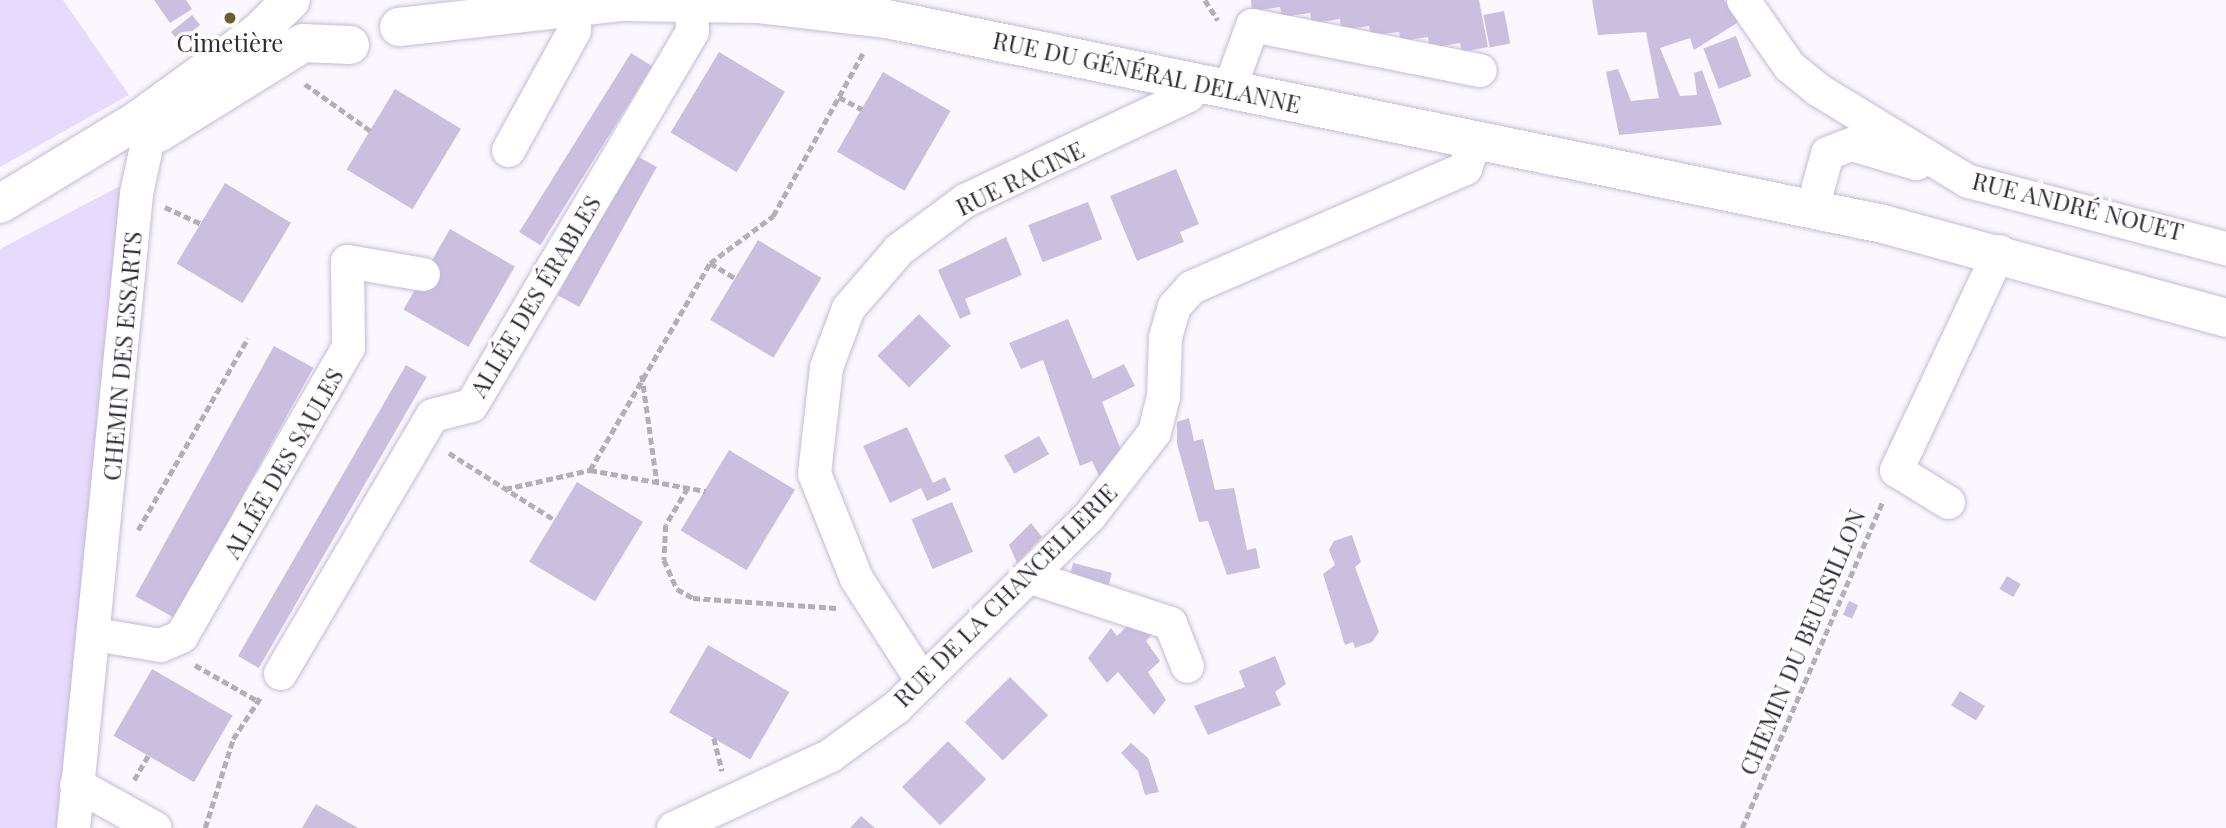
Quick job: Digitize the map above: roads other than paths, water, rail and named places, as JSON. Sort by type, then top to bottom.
[{"type":"main road","points":[[0,204],[150,124],[260,32],[291,0]]},
{"type":"main road","points":[[305,0],[321,30],[349,45]]},
{"type":"main road","name":"RUE DU GÉNÉRAL DELANNE","points":[[431,0],[477,16]]},
{"type":"main road","name":"RUE DU GÉNÉRAL DELANNE","points":[[150,124],[314,40],[349,45],[382,41],[406,14],[477,16],[575,5],[744,1],[854,10],[1812,208],[1998,251],[2079,274]]},
{"type":"main road","points":[[2079,274],[2226,318]]},
{"type":"main road","points":[[2079,274],[2226,339]]},
{"type":"street","name":"RUE ANDRÉ NOUET","points":[[1743,0],[1789,66],[1817,89],[1968,181],[2226,248]]},
{"type":"street","name":"ALLÉE DES ÉRABLES","points":[[280,673],[432,415],[471,405],[692,31],[691,1]]},
{"type":"street","points":[[508,150],[574,30],[575,5]]},
{"type":"street","points":[[1229,89],[1252,25],[1480,70]]},
{"type":"street","name":"RUE RACINE","points":[[921,679],[873,611],[832,528],[814,473],[826,367],[848,308],[899,248],[965,200],[1188,95],[1191,81]]},
{"type":"street","name":"CHEMIN DES ESSARTS","points":[[74,828],[76,783],[150,124]]},
{"type":"street","name":"RUE DE LA CHANCELLERIE","points":[[673,828],[830,755],[896,707],[921,679],[1089,516],[1154,432],[1163,397],[1166,337],[1174,306],[1191,287],[1465,168],[1475,139]]},
{"type":"street","points":[[1812,208],[1827,153],[1851,144],[1968,181]]},
{"type":"street","points":[[1948,502],[1896,470],[1998,251]]},
{"type":"street","name":"ALLÉE DES SAULES","points":[[92,642],[94,634],[160,645],[181,636],[348,347],[347,261],[423,274]]},
{"type":"street","points":[[1028,576],[1170,623],[1187,666]]},
{"type":"street","points":[[76,783],[155,828]]},
{"type":"place","name":"Cimetière","points":[[230,18]]}]
